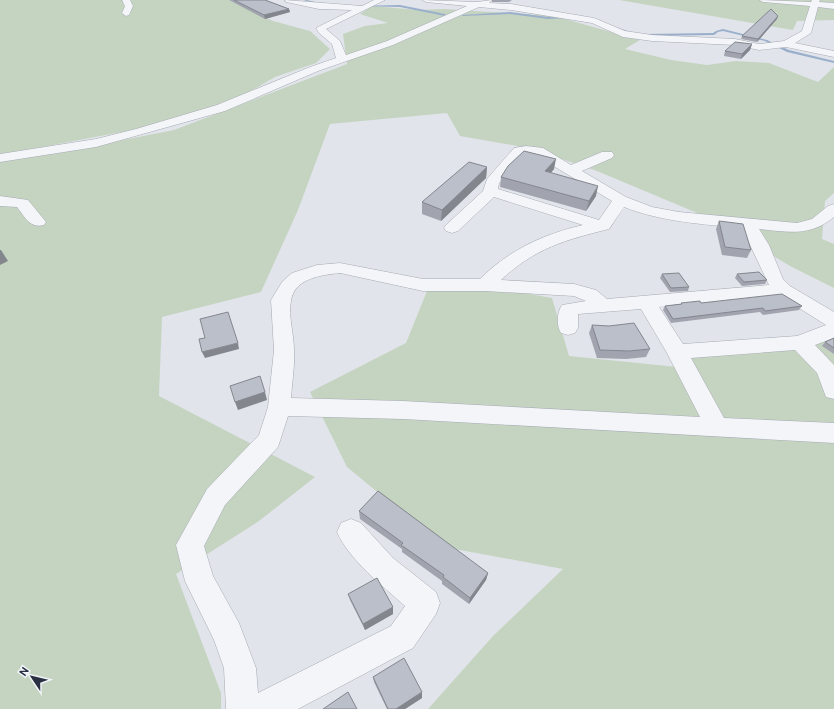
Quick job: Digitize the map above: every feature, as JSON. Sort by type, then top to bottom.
[{"type":"street","points":[[126,0],[129,6],[126,13]]},
{"type":"street","points":[[288,0],[319,6],[360,8]]},
{"type":"street","points":[[342,60],[336,40],[322,31],[322,28],[349,16],[360,8],[381,0]]},
{"type":"street","points":[[426,0],[483,2],[594,21],[623,34],[642,37],[735,42],[759,47],[786,44],[834,54]]},
{"type":"street","points":[[763,0],[815,2],[834,6]]},
{"type":"street","points":[[0,158],[96,143],[147,131],[221,108],[314,69],[390,43],[483,2]]},
{"type":"street","points":[[786,44],[806,33],[815,2]]},
{"type":"street","points":[[452,228],[490,190],[492,182],[520,151],[526,150],[538,152],[621,200],[648,211],[679,217],[798,228],[818,222],[834,209]]},
{"type":"street","points":[[571,170],[607,155]]},
{"type":"street","points":[[490,190],[603,226]]},
{"type":"street","points":[[485,285],[492,278],[538,245],[565,235],[603,226],[621,200]]},
{"type":"street","points":[[0,201],[22,203],[38,222]]},
{"type":"street","points":[[818,222],[834,228]]},
{"type":"street","points":[[748,224],[760,245],[775,281],[783,290],[834,321]]},
{"type":"street","points":[[243,709],[240,668],[228,634],[200,581],[190,545],[216,497],[269,440],[279,407],[284,350],[281,300],[289,286],[298,277],[317,270],[340,268],[423,284],[485,285],[574,290],[589,294],[603,306]]},
{"type":"street","points":[[568,328],[569,309],[783,290]]},
{"type":"street","points":[[646,302],[678,352],[717,426]]},
{"type":"street","points":[[678,352],[799,343],[834,330]]},
{"type":"street","points":[[799,343],[815,356],[830,374],[834,391]]},
{"type":"street","points":[[279,407],[403,410],[834,432]]},
{"type":"street","points":[[263,709],[402,637],[425,603],[383,568],[351,532]]},
{"type":"green space","points":[[0,0],[229,0],[273,21],[310,31],[330,49],[316,63],[275,77],[234,101],[148,127],[0,155]]},
{"type":"green space","points":[[619,0],[834,0],[834,20],[797,21],[793,30]]},
{"type":"green space","points":[[372,6],[419,10],[444,9],[554,16],[640,40],[625,49],[671,60],[707,65],[736,61],[769,63],[818,82],[834,67],[834,193],[825,201],[822,239],[834,244],[834,288],[790,266],[714,220],[597,171],[529,148],[460,136],[447,113],[330,124],[298,210],[261,292],[162,317],[159,396],[315,477],[259,521],[176,574],[221,693],[221,709],[0,709],[0,161],[82,148],[174,130],[347,64],[343,34],[365,26],[388,23],[360,14]]},
{"type":"green space","points":[[496,288],[552,298],[569,356],[687,368],[686,357],[834,336],[834,709],[428,709],[493,636],[563,569],[444,547],[347,467],[310,392],[406,343],[427,291]]},
{"type":"building","points":[[234,0],[265,0],[289,9],[264,15]]},
{"type":"building","points":[[771,9],[778,16],[758,39],[742,36]]},
{"type":"building","points":[[735,42],[752,44],[742,54],[725,51]]},
{"type":"building","points":[[524,151],[556,159],[545,171],[598,186],[589,201],[501,177],[508,166]]},
{"type":"building","points":[[469,162],[487,167],[442,210],[422,202]]},
{"type":"building","points":[[719,221],[743,224],[751,250],[725,247]]},
{"type":"building","points":[[759,272],[767,280],[744,282],[737,274]]},
{"type":"building","points":[[679,273],[689,287],[671,288],[662,274]]},
{"type":"building","points":[[782,294],[802,306],[765,311],[763,308],[673,319],[665,306],[700,301],[701,303]]},
{"type":"building","points":[[228,312],[238,343],[202,352],[199,339],[205,338],[200,319]]},
{"type":"building","points":[[634,323],[650,349],[629,351],[600,350],[592,325],[609,326]]},
{"type":"building","points":[[834,338],[834,348],[825,342]]},
{"type":"building","points":[[260,376],[265,392],[235,402],[230,386]]},
{"type":"building","points":[[378,491],[488,573],[470,598],[443,577],[444,575],[401,545],[403,543],[359,511]]},
{"type":"building","points":[[377,578],[393,607],[363,624],[348,594]]},
{"type":"building","points":[[404,658],[422,692],[396,709],[388,709],[373,677]]},
{"type":"building","points":[[348,692],[357,709],[323,709]]},
{"type":"waterway","points":[[304,0],[318,3]]},
{"type":"waterway","points":[[354,6],[400,6],[445,15]]},
{"type":"waterway","points":[[463,15],[510,13],[548,18],[565,18]]},
{"type":"waterway","points":[[605,24],[633,33]]},
{"type":"waterway","points":[[645,35],[714,34],[717,31],[723,30],[766,40],[788,51],[834,62]]}]
